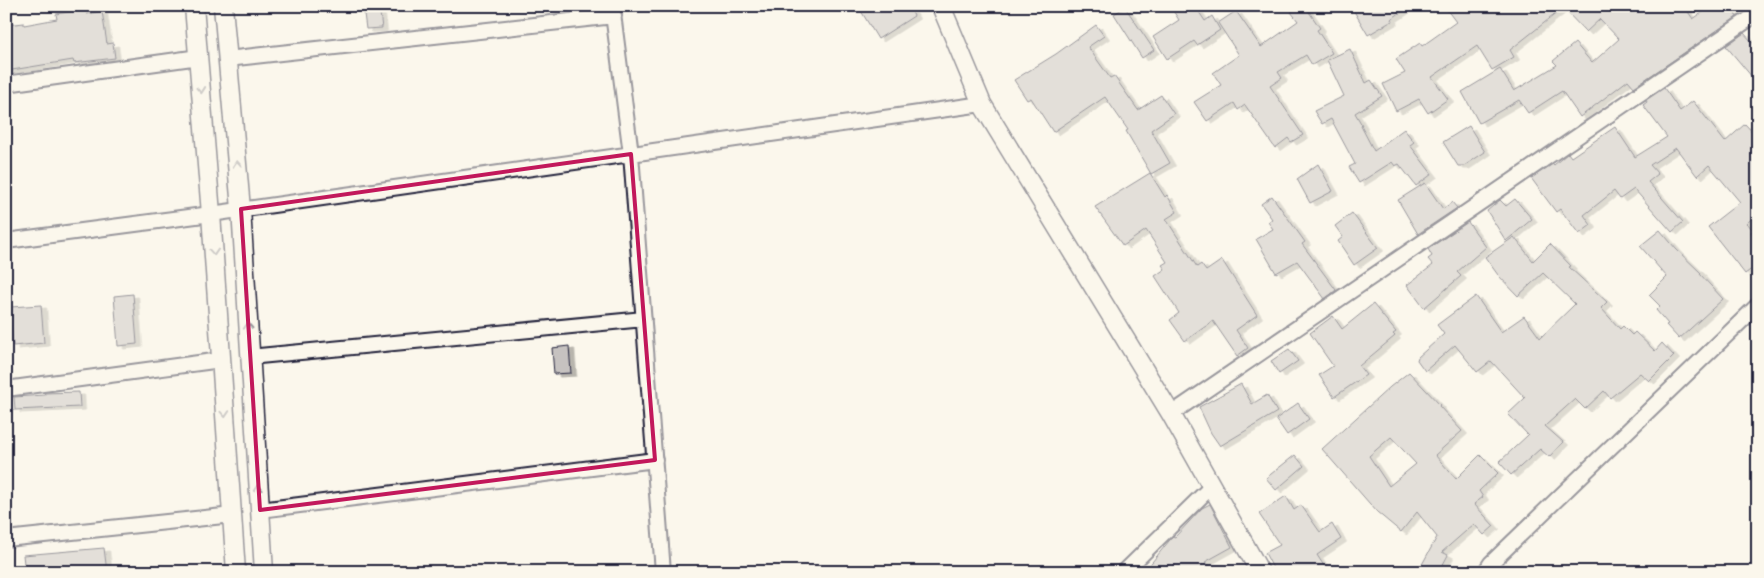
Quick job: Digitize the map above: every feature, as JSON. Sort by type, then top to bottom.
[{"type":"street","points":[[194,6],[211,214],[236,572]]},
{"type":"street","points":[[223,6],[241,210],[264,572]]},
{"type":"street","points":[[941,6],[982,104],[1171,414],[1260,572]]},
{"type":"street","points":[[227,60],[613,11],[631,154],[663,572]]},
{"type":"street","points":[[1171,414],[1758,13]]},
{"type":"street","points":[[6,84],[199,57]]},
{"type":"street","points":[[6,240],[241,210],[982,104]]},
{"type":"street","points":[[1485,572],[1491,563],[1758,305]]},
{"type":"street","points":[[250,357],[644,318]]},
{"type":"street","points":[[6,388],[221,360]]},
{"type":"street","points":[[260,510],[655,460]]},
{"type":"street","points":[[1124,572],[1212,486]]},
{"type":"street","points":[[6,539],[233,515]]},
{"type":"highlighted area","points":[[631,154],[655,460],[260,510],[241,209]]},
{"type":"building","points":[[363,6],[379,6],[382,28],[366,29]]},
{"type":"building","points":[[858,6],[909,6],[914,16],[878,39]]},
{"type":"building","points":[[1170,6],[1195,6],[1205,21],[1212,16],[1220,30],[1197,45],[1194,41],[1167,59],[1153,37],[1179,20]]},
{"type":"building","points":[[1300,6],[1305,6],[1320,28],[1317,30],[1332,53],[1312,65],[1306,55],[1278,72],[1282,78],[1270,86],[1303,135],[1291,142],[1288,138],[1275,148],[1245,105],[1238,110],[1234,103],[1207,121],[1194,102],[1221,85],[1213,73],[1239,55],[1218,23],[1236,11],[1261,47],[1298,21],[1291,12]]},
{"type":"building","points":[[1351,6],[1410,6],[1391,19],[1392,21],[1368,35]]},
{"type":"building","points":[[1444,6],[1684,6],[1693,19],[1712,6],[1730,6],[1737,17],[1634,87],[1628,80],[1580,117],[1562,91],[1528,113],[1519,100],[1479,123],[1462,92],[1500,69],[1514,91],[1557,65],[1553,61],[1575,43],[1592,63],[1619,39],[1600,19],[1586,32],[1563,8],[1510,50],[1514,57],[1492,70],[1477,46],[1432,77],[1448,99],[1428,113],[1419,99],[1396,111],[1383,84],[1405,73],[1396,59],[1420,43],[1422,46],[1456,22]]},
{"type":"building","points":[[1125,7],[1154,50],[1142,58],[1114,14]]},
{"type":"building","points":[[87,9],[87,14],[102,11],[107,44],[113,43],[115,58],[74,63],[73,60],[6,71],[6,25],[24,23],[24,25],[57,19],[56,14]]},
{"type":"building","points":[[1096,25],[1104,36],[1088,47],[1110,78],[1114,76],[1138,110],[1161,95],[1174,114],[1151,130],[1170,163],[1151,174],[1126,131],[1128,130],[1105,97],[1053,132],[1031,98],[1027,100],[1014,80],[1056,54]]},
{"type":"building","points":[[1744,33],[1758,49],[1758,84],[1726,46]]},
{"type":"building","points":[[1350,49],[1366,83],[1371,80],[1382,96],[1355,113],[1361,126],[1374,151],[1404,129],[1414,142],[1410,145],[1432,174],[1416,186],[1399,164],[1395,166],[1392,162],[1359,183],[1349,167],[1355,164],[1331,119],[1322,124],[1314,111],[1344,96],[1327,60]]},
{"type":"building","points":[[1664,88],[1680,111],[1693,101],[1725,142],[1745,124],[1758,138],[1758,213],[1747,223],[1758,241],[1758,264],[1745,274],[1708,227],[1740,202],[1709,165],[1697,176],[1676,148],[1650,165],[1658,174],[1648,182],[1683,222],[1672,232],[1634,189],[1620,199],[1614,191],[1584,215],[1591,225],[1579,234],[1560,209],[1556,212],[1531,178],[1554,165],[1568,153],[1571,157],[1615,127],[1635,157],[1667,137],[1643,105],[1647,102],[1646,100]]},
{"type":"building","points":[[1469,126],[1485,152],[1464,166],[1458,166],[1443,142]]},
{"type":"building","points":[[1318,164],[1333,191],[1310,203],[1297,179]]},
{"type":"building","points":[[1150,173],[1177,212],[1166,219],[1197,267],[1201,264],[1206,271],[1222,260],[1257,315],[1236,330],[1248,348],[1237,356],[1213,321],[1185,341],[1170,320],[1179,313],[1155,276],[1165,269],[1162,265],[1167,262],[1146,230],[1123,246],[1095,207]]},
{"type":"building","points":[[1425,183],[1443,209],[1452,202],[1457,208],[1418,234],[1398,200]]},
{"type":"building","points":[[1272,196],[1305,242],[1302,244],[1336,290],[1325,299],[1297,261],[1276,273],[1256,239],[1273,229],[1268,222],[1272,219],[1261,204]]},
{"type":"building","points":[[1515,199],[1532,219],[1506,241],[1487,211],[1500,200],[1506,206]]},
{"type":"building","points":[[1352,213],[1378,248],[1354,265],[1338,241],[1343,237],[1335,226]]},
{"type":"building","points":[[1468,222],[1486,247],[1457,272],[1461,276],[1424,308],[1407,285],[1433,265],[1428,259],[1432,256],[1428,249]]},
{"type":"building","points":[[1660,230],[1723,299],[1679,339],[1656,310],[1660,306],[1649,295],[1667,277],[1640,246]]},
{"type":"building","points":[[1514,237],[1533,261],[1550,244],[1571,266],[1569,267],[1607,302],[1601,308],[1620,329],[1623,326],[1632,335],[1635,332],[1655,351],[1662,343],[1674,356],[1649,381],[1640,373],[1610,398],[1604,391],[1585,409],[1575,399],[1545,426],[1563,442],[1549,457],[1540,449],[1511,475],[1499,462],[1528,435],[1508,414],[1525,398],[1491,361],[1477,372],[1455,345],[1425,371],[1417,360],[1444,334],[1437,325],[1476,296],[1501,332],[1524,316],[1540,338],[1575,304],[1543,273],[1518,296],[1498,275],[1485,257]]},
{"type":"building","points":[[133,294],[137,344],[118,346],[114,296]]},
{"type":"building","points":[[1373,304],[1396,332],[1393,334],[1395,336],[1359,366],[1366,375],[1334,397],[1319,375],[1333,366],[1310,333],[1333,316],[1342,329]]},
{"type":"building","points":[[41,305],[44,343],[13,346],[10,307]]},
{"type":"building","points":[[569,346],[571,373],[554,374],[552,348]]},
{"type":"building","points":[[1289,349],[1298,361],[1279,374],[1271,361]]},
{"type":"building","points":[[1409,372],[1462,431],[1435,455],[1456,479],[1480,455],[1498,473],[1479,491],[1483,497],[1474,504],[1494,526],[1484,535],[1474,524],[1442,552],[1448,555],[1439,572],[1419,570],[1437,537],[1417,512],[1401,532],[1377,512],[1322,449]],"holes":[[[1391,437],[1416,464],[1389,486],[1369,456]]]},
{"type":"building","points":[[1241,384],[1252,404],[1267,395],[1277,412],[1220,446],[1211,433],[1199,407]]},
{"type":"building","points":[[79,392],[80,407],[15,410],[14,397],[45,395],[44,393]]},
{"type":"building","points":[[1298,403],[1309,419],[1287,435],[1276,419]]},
{"type":"building","points":[[1295,455],[1304,466],[1276,490],[1266,478]]},
{"type":"building","points":[[1286,496],[1294,510],[1301,505],[1320,532],[1332,524],[1341,539],[1317,555],[1328,572],[1275,572],[1265,553],[1280,545],[1259,514]]},
{"type":"building","points":[[1210,504],[1232,547],[1205,562],[1217,572],[1144,572],[1173,536],[1175,537],[1202,508]]},
{"type":"building","points":[[104,548],[107,572],[25,572],[23,555]]}]
